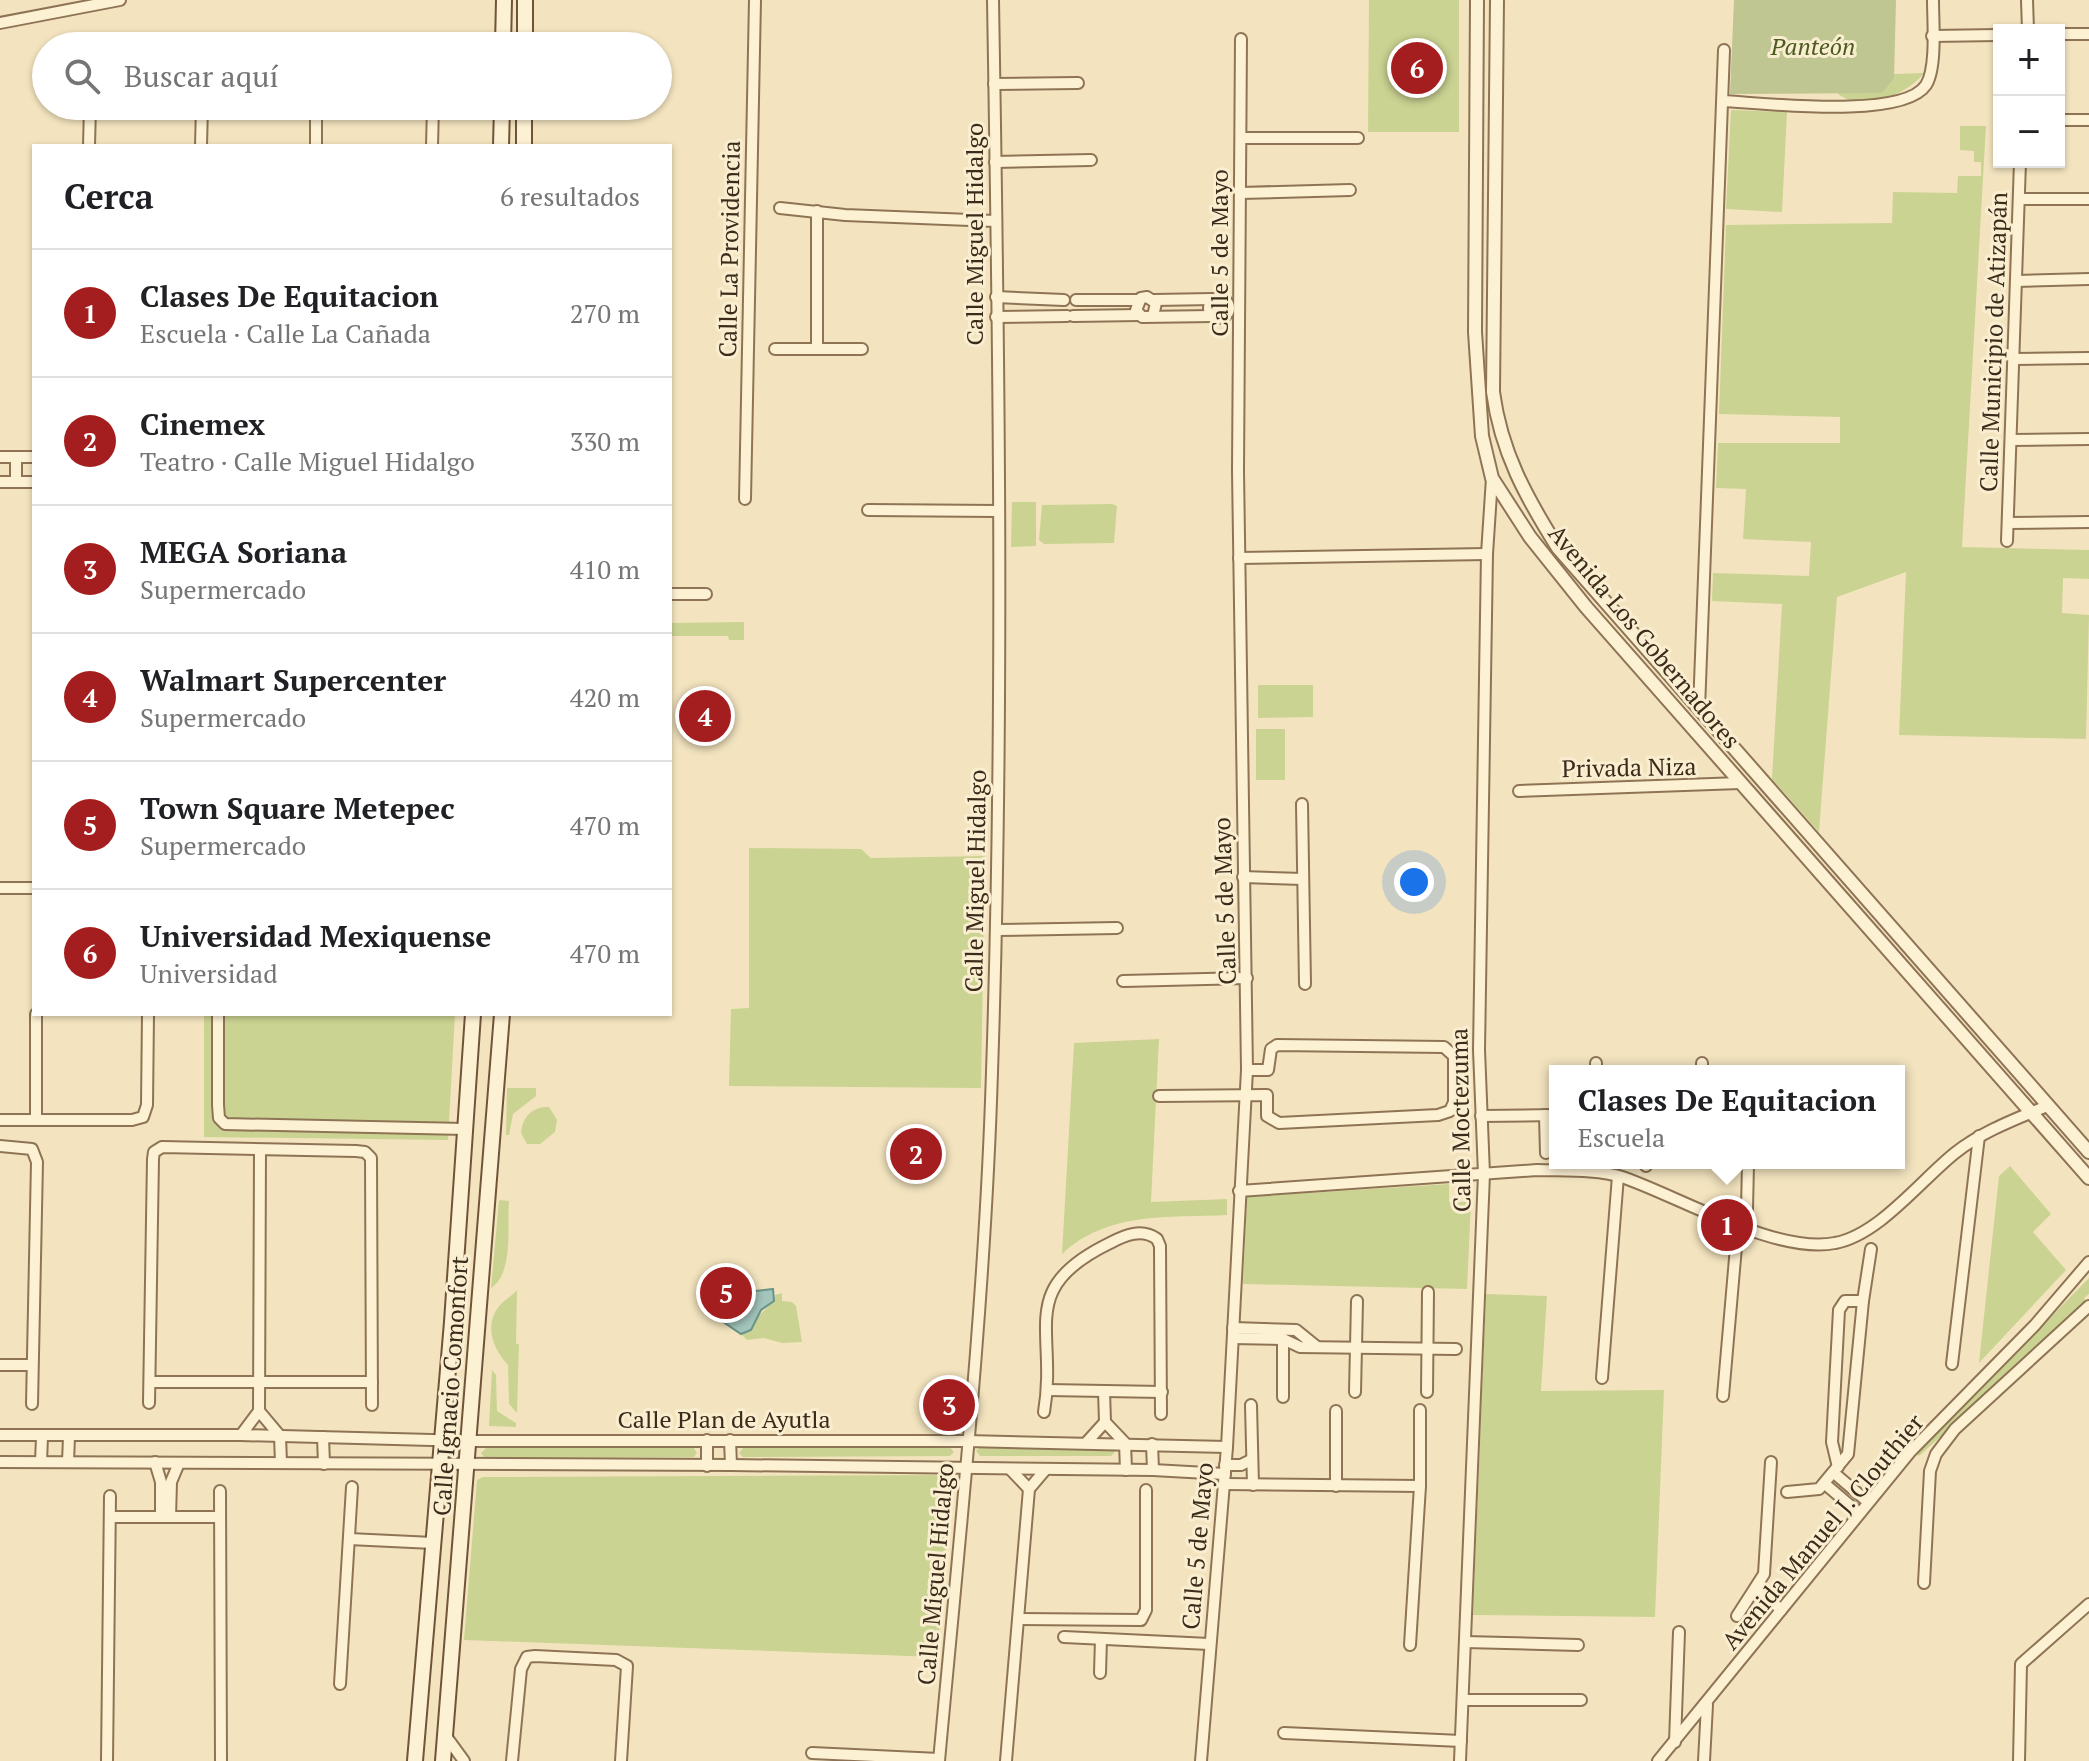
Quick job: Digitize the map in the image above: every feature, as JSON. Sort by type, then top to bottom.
[{"type":"main road","points":[[503,32],[504,0]]},
{"type":"main road","points":[[525,0],[525,32]]},
{"type":"main road","points":[[501,144],[502,120]]},
{"type":"main road","points":[[524,120],[524,144]]},
{"type":"main road","name":"Calle Ignacio Comonfort","points":[[415,1761],[473,1016]]},
{"type":"main road","name":"Calle Ignacio Comonfort","points":[[443,1761],[502,1016]]},
{"type":"street","points":[[0,23],[120,0]]},
{"type":"street","name":"Calle La Providencia","points":[[745,499],[755,0]]},
{"type":"street","name":"Calle Miguel Hidalgo","points":[[939,1760],[966,1469],[991,1092],[996,930],[993,0]]},
{"type":"street","name":"Avenida Los Gobernadores","points":[[1477,0],[1476,372],[1482,436],[1492,478],[1543,555],[2089,1178]]},
{"type":"street","name":"Avenida Los Gobernadores","points":[[1497,0],[1493,392],[1503,444],[1520,487],[1558,548],[2089,1152]]},
{"type":"street","points":[[1723,101],[1863,108],[1913,95],[1927,84],[1931,73],[1933,0]]},
{"type":"street","points":[[2027,0],[2028,24]]},
{"type":"street","points":[[2065,34],[2089,34]]},
{"type":"street","points":[[1932,36],[1993,35]]},
{"type":"street","name":"Calle 5 de Mayo","points":[[1201,1761],[1227,1447],[1247,1070],[1239,558],[1241,39]]},
{"type":"street","points":[[1699,709],[1724,50]]},
{"type":"street","points":[[994,84],[1078,83]]},
{"type":"street","points":[[89,144],[90,120]]},
{"type":"street","points":[[201,144],[202,120]]},
{"type":"street","points":[[316,120],[316,144]]},
{"type":"street","points":[[432,144],[433,120]]},
{"type":"street","points":[[2065,120],[2089,120]]},
{"type":"street","points":[[1241,138],[1358,138]]},
{"type":"street","points":[[1476,157],[1496,157]]},
{"type":"street","points":[[995,162],[1091,160]]},
{"type":"street","name":"Calle Municipio de Atizapán","points":[[2007,541],[2020,168]]},
{"type":"street","points":[[1240,193],[1350,190]]},
{"type":"street","points":[[2019,199],[2089,199]]},
{"type":"street","points":[[780,208],[995,221]]},
{"type":"street","points":[[817,211],[817,349]]},
{"type":"street","points":[[2017,281],[2089,279]]},
{"type":"street","points":[[996,297],[1213,299],[1226,300],[1229,310],[1222,317],[996,317]]},
{"type":"street","points":[[1213,299],[1209,307],[1213,316]]},
{"type":"street","points":[[1070,300],[1079,309],[1070,316]]},
{"type":"street","points":[[1070,300],[1060,307],[1070,316]]},
{"type":"street","points":[[1138,300],[1136,310],[1140,315]]},
{"type":"street","points":[[1153,316],[1157,306],[1154,300]]},
{"type":"street","points":[[775,349],[862,349]]},
{"type":"street","points":[[2014,359],[2089,358]]},
{"type":"street","points":[[2011,440],[2089,439]]},
{"type":"street","points":[[0,457],[32,457]]},
{"type":"street","points":[[16,457],[16,482]]},
{"type":"street","name":"Calle Moctezuma","points":[[1460,1761],[1484,1174],[1479,1050],[1487,554],[1492,478]]},
{"type":"street","points":[[0,482],[32,482]]},
{"type":"street","points":[[868,510],[997,511]]},
{"type":"street","points":[[2008,523],[2089,522]]},
{"type":"street","points":[[1239,558],[1487,554]]},
{"type":"street","points":[[672,594],[706,594]]},
{"type":"street","name":"Privada Niza","points":[[1519,791],[1740,783]]},
{"type":"street","points":[[1769,815],[1781,803]]},
{"type":"street","points":[[1302,804],[1305,984]]},
{"type":"street","points":[[1243,877],[1303,879]]},
{"type":"street","points":[[0,888],[32,888]]},
{"type":"street","points":[[996,930],[1117,928]]},
{"type":"street","points":[[1123,981],[1247,978]]},
{"type":"street","points":[[36,1016],[36,1120]]},
{"type":"street","points":[[0,1120],[132,1120],[143,1117],[147,1105],[148,1016]]},
{"type":"street","points":[[218,1016],[218,1105],[219,1118],[225,1124],[465,1129]]},
{"type":"street","points":[[1159,1096],[1267,1095],[1267,1116],[1279,1123],[1438,1115],[1450,1111],[1454,1102],[1454,1056],[1449,1047],[1277,1045],[1271,1049],[1268,1070],[1247,1070]]},
{"type":"street","points":[[1239,1191],[1537,1170],[1618,1176],[1738,1224],[1791,1241],[1836,1243],[1857,1235],[1903,1201],[1956,1152],[1979,1136],[2047,1106]]},
{"type":"street","points":[[1481,1116],[1549,1115]]},
{"type":"street","points":[[1546,1153],[1549,1124]]},
{"type":"street","points":[[1952,1364],[1979,1136]]},
{"type":"street","points":[[0,1146],[32,1149],[37,1162],[32,1404]]},
{"type":"street","points":[[149,1403],[154,1152],[162,1147],[356,1151],[365,1152],[371,1158],[372,1405]]},
{"type":"street","points":[[241,1435],[259,1411],[260,1150]]},
{"type":"street","points":[[1747,1209],[1748,1169]]},
{"type":"street","points":[[1602,1378],[1618,1176]]},
{"type":"street","points":[[1723,1396],[1738,1224]]},
{"type":"street","points":[[1044,1412],[1048,1390],[1048,1294],[1056,1281],[1087,1254],[1121,1237],[1143,1233],[1157,1239],[1160,1246],[1161,1414]]},
{"type":"street","points":[[1787,1492],[1811,1492],[1825,1484],[1848,1454],[1871,1249]]},
{"type":"street","name":"Avenida Manuel J. Clouthier","points":[[1658,1761],[1707,1705],[1910,1452],[2035,1325],[2089,1262]]},
{"type":"street","points":[[1427,1392],[1428,1292]]},
{"type":"street","points":[[1355,1392],[1357,1301]]},
{"type":"street","points":[[1863,1301],[1845,1301],[1839,1310],[1832,1442],[1836,1470],[1868,1502]]},
{"type":"street","points":[[1924,1583],[1930,1471],[1943,1442],[2089,1306]]},
{"type":"street","points":[[1233,1333],[1296,1330],[1317,1347]]},
{"type":"street","points":[[1233,1333],[1317,1347],[1456,1349]]},
{"type":"street","points":[[1283,1339],[1283,1397]]},
{"type":"street","points":[[0,1365],[32,1365]]},
{"type":"street","points":[[150,1382],[372,1382]]},
{"type":"street","points":[[1048,1390],[1162,1392]]},
{"type":"street","points":[[1104,1391],[1105,1422],[1125,1443],[1126,1470]]},
{"type":"street","points":[[1251,1405],[1253,1485]]},
{"type":"street","points":[[1410,1645],[1420,1486],[1420,1410]]},
{"type":"street","points":[[259,1411],[280,1436],[281,1463]]},
{"type":"street","points":[[1336,1411],[1336,1486]]},
{"type":"street","points":[[1086,1443],[1105,1422]]},
{"type":"street","name":"Calle Plan de Ayutla","points":[[0,1435],[241,1435],[469,1441],[967,1441],[1227,1447]]},
{"type":"street","points":[[41,1462],[42,1437]]},
{"type":"street","points":[[68,1462],[69,1437]]},
{"type":"street","points":[[323,1437],[324,1464]]},
{"type":"street","name":"Calle Plan de Ayutla","points":[[707,1440],[707,1466]]},
{"type":"street","name":"Calle Plan de Ayutla","points":[[730,1440],[731,1465]]},
{"type":"street","points":[[1152,1444],[1153,1470]]},
{"type":"street","points":[[1225,1474],[1251,1460]]},
{"type":"street","name":"Calle Plan de Ayutla","points":[[0,1462],[731,1465],[1153,1470],[1225,1474]]},
{"type":"street","points":[[155,1462],[166,1482],[166,1517]]},
{"type":"street","points":[[1737,1616],[1758,1588],[1767,1559],[1771,1462]]},
{"type":"street","points":[[166,1482],[179,1463]]},
{"type":"street","points":[[1010,1469],[1029,1489]]},
{"type":"street","points":[[1006,1761],[1029,1489],[1046,1469]]},
{"type":"street","points":[[1225,1474],[1253,1485],[1420,1486]]},
{"type":"street","points":[[1825,1484],[1859,1513]]},
{"type":"street","points":[[340,1684],[352,1487]]},
{"type":"street","points":[[1019,1619],[1141,1620],[1146,1610],[1146,1490]]},
{"type":"street","points":[[220,1491],[221,1761]]},
{"type":"street","points":[[107,1761],[110,1496]]},
{"type":"street","points":[[110,1517],[219,1517]]},
{"type":"street","points":[[349,1539],[433,1543]]},
{"type":"street","points":[[1758,1588],[1781,1610]]},
{"type":"street","points":[[2019,1761],[2021,1664],[2089,1604]]},
{"type":"street","points":[[1675,1742],[1679,1632]]},
{"type":"street","points":[[1064,1637],[1209,1644]]},
{"type":"street","points":[[1100,1673],[1101,1639]]},
{"type":"street","points":[[1465,1642],[1578,1645]]},
{"type":"street","points":[[512,1761],[521,1669],[527,1657],[535,1656],[616,1660],[627,1666],[621,1761]]},
{"type":"street","points":[[1463,1700],[1581,1700]]},
{"type":"street","points":[[1704,1761],[1707,1705]]},
{"type":"street","points":[[1284,1733],[1461,1741]]},
{"type":"street","points":[[445,1735],[464,1761]]},
{"type":"street","points":[[812,1753],[939,1760]]},
{"type":"green space","points":[[1369,0],[1459,0],[1459,132],[1368,132]]},
{"type":"green space","name":"Panteón","points":[[1734,0],[1896,0],[1894,78],[1882,93],[1730,94]]},
{"type":"green space","points":[[1924,73],[1895,95],[1870,102],[1847,99],[1837,93],[1882,93],[1894,74]]},
{"type":"green space","points":[[1731,110],[1787,112],[1782,212],[1726,209]]},
{"type":"green space","points":[[1960,126],[1986,126],[1962,547],[2089,550],[2089,579],[2063,578],[2062,613],[2089,615],[2086,739],[1899,735],[1906,572],[1837,597],[1819,832],[1772,779],[1782,604],[1712,601],[1713,573],[1809,576],[1811,542],[1743,539],[1746,489],[1716,488],[1718,443],[1840,443],[1840,417],[1719,414],[1726,225],[1892,223],[1893,192],[1957,193],[1958,176],[1981,176],[1981,162],[1974,162],[1974,151],[1960,150]]},
{"type":"green space","points":[[1012,502],[1036,502],[1036,546],[1011,547]]},
{"type":"green space","points":[[1042,505],[1117,506],[1114,543],[1044,544],[1039,540]]},
{"type":"green space","points":[[744,622],[744,640],[729,640],[728,636],[672,636],[672,623]]},
{"type":"green space","points":[[1258,685],[1313,685],[1313,717],[1258,718]]},
{"type":"green space","points":[[1256,729],[1285,729],[1285,780],[1256,780]]},
{"type":"green space","points":[[749,848],[861,849],[871,858],[985,856],[981,1088],[729,1086],[731,1009],[749,1008]]},
{"type":"green space","points":[[204,1016],[455,1016],[448,1140],[204,1137]]},
{"type":"green space","points":[[1159,1039],[1151,1202],[1227,1199],[1227,1215],[1161,1217],[1119,1224],[1080,1240],[1062,1254],[1074,1043]]},
{"type":"green space","points":[[507,1088],[536,1088],[536,1096],[513,1114],[509,1135],[506,1135]]},
{"type":"green space","points":[[549,1107],[557,1120],[555,1132],[540,1144],[527,1144],[521,1133],[526,1117],[538,1108]]},
{"type":"green space","points":[[2010,1166],[2051,1214],[2033,1232],[2066,1270],[1979,1363],[1999,1176]]},
{"type":"green space","points":[[1449,1184],[1449,1202],[1471,1202],[1467,1289],[1243,1284],[1247,1197]]},
{"type":"green space","points":[[499,1200],[509,1201],[508,1248],[503,1272],[491,1288]]},
{"type":"green space","points":[[2089,1278],[2089,1294],[2084,1298],[2088,1304],[1919,1456],[1917,1454]]},
{"type":"green space","points":[[517,1290],[517,1413],[509,1404],[508,1365],[495,1346],[491,1324],[497,1309]]},
{"type":"green space","points":[[782,1293],[782,1301],[792,1302],[796,1306],[802,1342],[782,1343],[764,1338],[747,1340],[741,1334],[743,1331],[774,1301],[775,1295]]},
{"type":"green space","points":[[1486,1294],[1547,1296],[1541,1391],[1664,1390],[1655,1617],[1473,1615]]},
{"type":"green space","points":[[492,1370],[496,1375],[497,1411],[516,1423],[516,1427],[489,1426]]},
{"type":"green space","points":[[981,1446],[1114,1449],[1115,1452],[1111,1456],[980,1456],[976,1451]]},
{"type":"green space","points":[[693,1447],[697,1453],[694,1457],[485,1458],[481,1453],[486,1448]]},
{"type":"green space","points":[[744,1447],[950,1447],[954,1452],[950,1456],[743,1457],[739,1453]]},
{"type":"green space","points":[[949,1475],[952,1478],[937,1657],[464,1640],[477,1480],[483,1477]]},
{"type":"water","points":[[773,1289],[774,1301],[761,1310],[751,1330],[741,1334],[716,1317],[714,1307],[727,1297]]},
{"type":"place","name":"Universidad Mexiquense","points":[[1417,68]]},
{"type":"place","name":"Walmart Supercenter","points":[[705,716]]},
{"type":"place","name":"Cinemex","points":[[916,1154]]},
{"type":"place","name":"Clases De Equitacion","points":[[1727,1225]]},
{"type":"place","name":"Town Square Metepec","points":[[726,1293]]},
{"type":"place","name":"MEGA Soriana","points":[[949,1405]]}]
